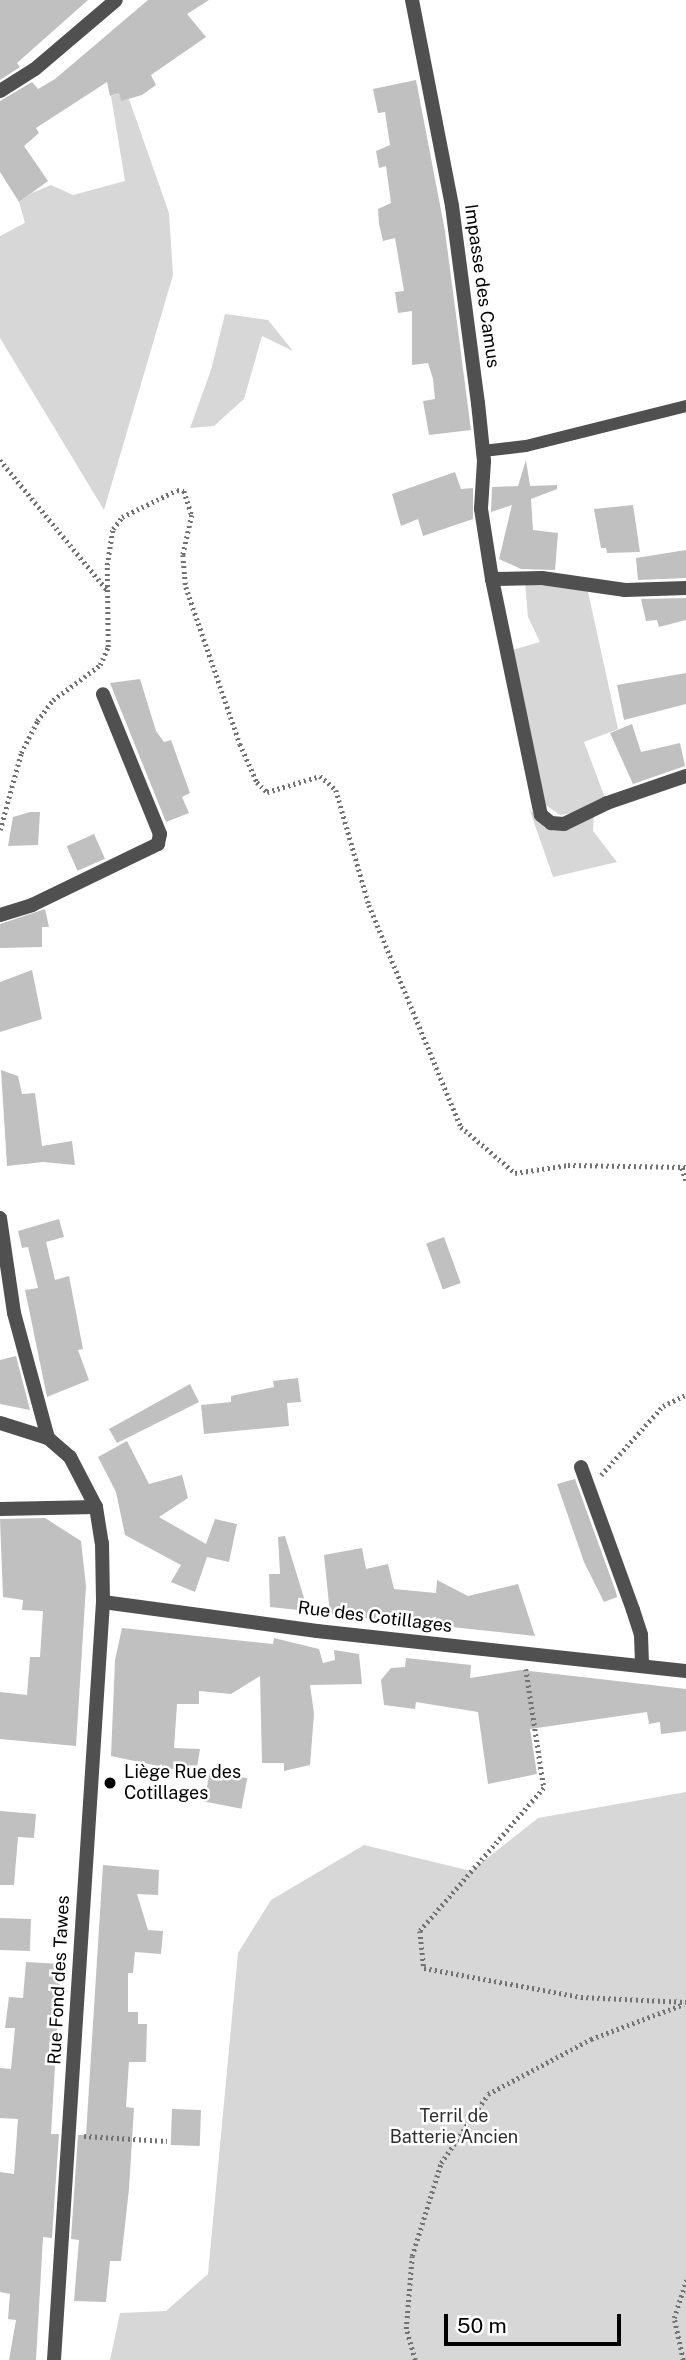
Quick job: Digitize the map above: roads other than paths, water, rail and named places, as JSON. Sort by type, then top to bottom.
[{"type":"street","points":[[0,91],[35,69],[116,0]]},
{"type":"street","name":"Impasse des Camus","points":[[412,0],[452,205],[483,451],[481,509],[492,579],[541,815],[551,823],[565,824],[607,803],[686,776]]},
{"type":"street","points":[[492,579],[542,578],[625,590],[686,588]]},
{"type":"street","points":[[0,915],[32,905],[158,844],[160,834],[103,694]]},
{"type":"street","points":[[0,1218],[14,1313],[48,1438]]},
{"type":"street","points":[[0,1423],[48,1438],[70,1457],[96,1507],[0,1509]]},
{"type":"street","points":[[581,1467],[633,1610],[642,1666]]},
{"type":"street","name":"Rue Fond des Tawes","points":[[54,2360],[103,1602],[96,1507]]},
{"type":"street","name":"Rue des Cotillages","points":[[103,1602],[686,1671]]},
{"type":"lane","points":[[483,451],[526,446],[686,406]]},
{"type":"place","name":"Liège Rue des Cotillages","points":[[110,1783]]},
{"type":"park label","name":"Terril de Batterie Ancien","points":[[454,2127]]}]
